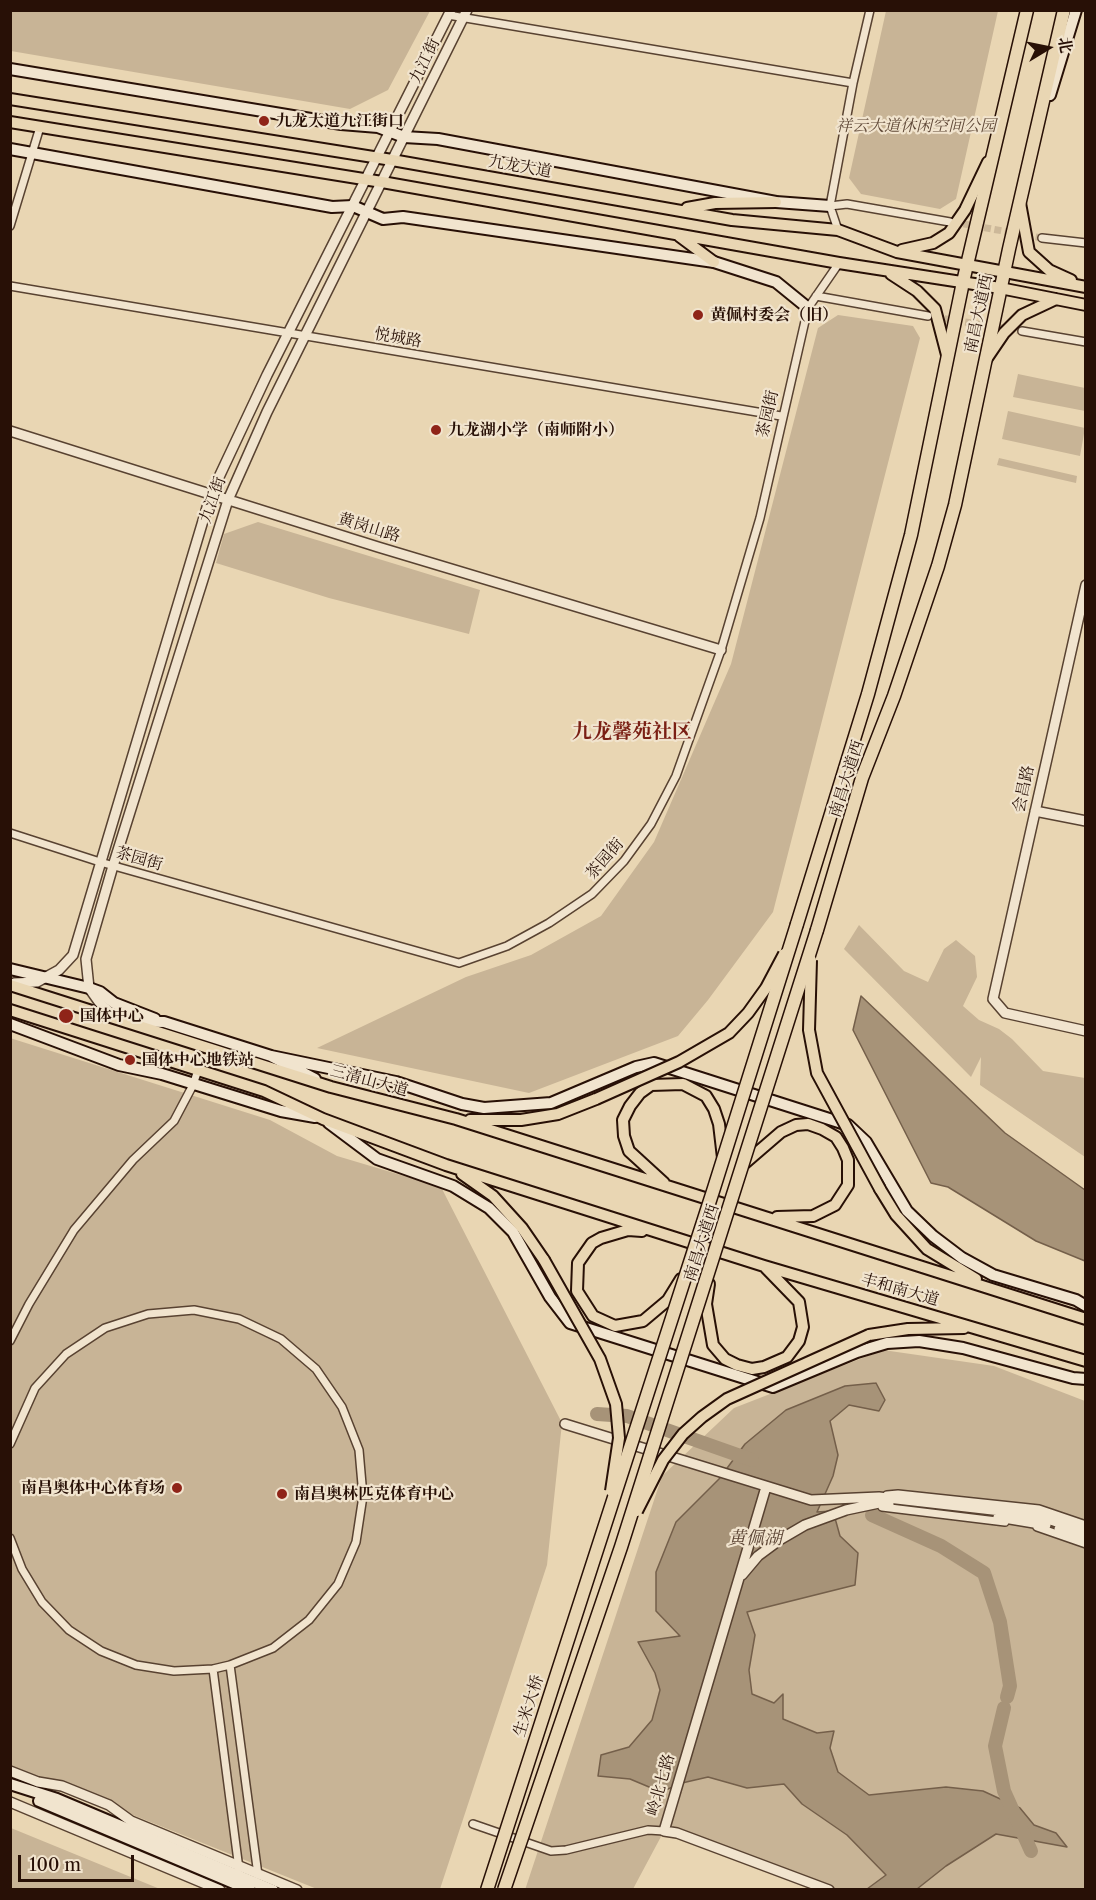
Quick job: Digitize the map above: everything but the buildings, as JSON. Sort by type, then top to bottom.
[{"type":"highway","name":"南昌大道西","points":[[603,1533],[868,694],[911,535],[963,282],[1027,10]]},
{"type":"highway","name":"南昌大道西","points":[[621,1547],[745,1163],[862,778],[938,566],[955,506],[1000,288],[1064,10]]},
{"type":"highway","name":"生米大桥","points":[[487,1890],[603,1533]]},
{"type":"highway","points":[[504,1890],[621,1547]]},
{"type":"main road","points":[[1035,141],[1076,10]]},
{"type":"main road","points":[[10,69],[341,124],[378,127],[404,137],[438,139],[776,202]]},
{"type":"main road","name":"九龙大道","points":[[10,99],[392,160],[732,220],[838,230],[897,252],[1086,286]]},
{"type":"main road","points":[[10,122],[382,182],[885,271],[1018,291],[1086,305]]},
{"type":"main road","points":[[897,252],[933,243],[949,233],[965,210],[994,148]]},
{"type":"main road","points":[[10,149],[332,207],[353,206],[383,219],[403,217],[714,262],[776,282],[808,308]]},
{"type":"main road","points":[[679,210],[715,203],[776,202],[830,206]]},
{"type":"main road","points":[[1020,203],[1029,252],[1049,270],[1086,286]]},
{"type":"main road","points":[[677,234],[714,262]]},
{"type":"main road","points":[[885,271],[918,291],[935,309],[948,357]]},
{"type":"main road","points":[[986,361],[1004,333],[1022,315],[1056,299]]},
{"type":"main road","points":[[456,1119],[520,1120],[558,1114],[679,1062],[729,1033],[748,1013],[766,988],[792,938]]},
{"type":"main road","points":[[812,945],[808,1001],[814,1063],[825,1092],[880,1189],[896,1215],[927,1249],[967,1274],[1020,1298]]},
{"type":"main road","points":[[10,969],[89,988],[100,992],[114,1003],[164,1022],[271,1056],[396,1082],[462,1104],[484,1108],[551,1103],[636,1067],[654,1063],[848,1125],[867,1142],[907,1210],[940,1242],[962,1258],[993,1275],[1076,1300],[1086,1306]]},
{"type":"main road","name":"三清山大道","points":[[10,984],[119,1021],[331,1087],[456,1119],[721,1203]]},
{"type":"main road","points":[[10,1010],[264,1091],[323,1119],[446,1165],[660,1232]]},
{"type":"main road","points":[[119,1021],[164,1022]]},
{"type":"main road","points":[[10,1024],[119,1065],[162,1074],[281,1111],[323,1119],[376,1159],[453,1186],[489,1208],[513,1232],[550,1297],[570,1323],[773,1387],[857,1352],[887,1343],[919,1341],[963,1348],[1073,1378],[1086,1379]]},
{"type":"main road","points":[[271,1056],[331,1087]]},
{"type":"main road","points":[[669,1187],[629,1151],[624,1136],[623,1120],[640,1093],[651,1085],[683,1084],[705,1096],[714,1109],[723,1158]]},
{"type":"main road","points":[[745,1163],[781,1132],[808,1124],[836,1137],[843,1148],[849,1167],[848,1185],[835,1205],[813,1216],[765,1217]]},
{"type":"main road","points":[[446,1165],[493,1196],[522,1228],[544,1260],[600,1359],[616,1404],[619,1438],[603,1533]]},
{"type":"main road","name":"丰和南大道","points":[[721,1203],[1086,1319]]},
{"type":"main road","points":[[660,1232],[628,1230],[601,1238],[586,1251],[578,1263],[577,1291],[593,1316],[615,1326],[629,1325],[655,1314],[668,1300],[688,1268]]},
{"type":"main road","name":"丰和南大道","points":[[660,1232],[764,1266],[1086,1361]]},
{"type":"main road","points":[[711,1268],[706,1304],[708,1328],[713,1346],[725,1359],[752,1369],[765,1367],[787,1357],[799,1341],[803,1327],[799,1302],[764,1266]]},
{"type":"main road","points":[[621,1547],[663,1460],[683,1434],[727,1399],[869,1335],[908,1329],[974,1327]]},
{"type":"main road","points":[[10,1785],[57,1799],[273,1890]]},
{"type":"main road","points":[[10,1792],[51,1805],[250,1880]]},
{"type":"street","points":[[838,230],[830,206],[853,83],[870,10]]},
{"type":"street","points":[[449,13],[853,83]]},
{"type":"street","name":"九江街","points":[[10,984],[25,984],[44,978],[59,970],[73,955],[211,494],[247,416],[449,13]]},
{"type":"street","name":"九江街","points":[[89,988],[86,958],[228,500],[267,412],[465,15]]},
{"type":"street","points":[[10,226],[40,127]]},
{"type":"street","points":[[830,206],[847,204],[950,222]]},
{"type":"street","points":[[1042,238],[1086,243]]},
{"type":"street","name":"茶园街","points":[[10,833],[113,866],[459,963],[507,946],[549,923],[592,894],[624,861],[651,824],[676,776],[721,650],[760,518],[781,416],[808,308],[839,263]]},
{"type":"street","name":"悦城路","points":[[10,286],[781,416]]},
{"type":"street","points":[[816,296],[928,316]]},
{"type":"street","points":[[1022,331],[1086,342]]},
{"type":"street","name":"黄岗山路","points":[[10,431],[721,650]]},
{"type":"street","name":"会昌路","points":[[1086,585],[993,999],[1005,1013],[1086,1031]]},
{"type":"street","points":[[1035,811],[1086,821]]},
{"type":"street","points":[[89,988],[99,1002],[119,1021]]},
{"type":"street","points":[[10,1341],[28,1304],[74,1230],[133,1160],[174,1121],[193,1085],[198,1070]]},
{"type":"street","points":[[10,1444],[35,1388],[66,1354],[105,1328],[148,1314],[194,1310],[239,1319],[281,1339],[316,1369],[342,1407],[358,1450],[363,1496],[356,1542],[338,1584],[309,1620],[273,1648],[230,1665],[213,1669],[165,1670],[136,1665],[100,1651],[69,1630],[42,1602],[22,1569],[10,1538]]},
{"type":"street","points":[[565,1424],[811,1500],[898,1494],[1039,1509],[1086,1526]]},
{"type":"street","name":"岭北七路","points":[[766,1487],[664,1832],[677,1833],[829,1890]]},
{"type":"street","points":[[879,1497],[1036,1515],[1086,1532]]},
{"type":"street","name":"岭北七路","points":[[738,1580],[758,1556],[781,1539],[816,1520],[879,1503],[1036,1522],[1086,1538]]},
{"type":"street","points":[[872,1504],[1036,1526],[1086,1544]]},
{"type":"street","points":[[230,1665],[250,1880]]},
{"type":"street","points":[[213,1669],[250,1880]]},
{"type":"street","points":[[10,1771],[38,1782],[62,1786],[109,1805],[131,1821],[250,1880],[297,1890]]},
{"type":"street","points":[[10,1802],[220,1890]]},
{"type":"street","points":[[473,1824],[551,1851],[566,1850],[648,1830],[664,1832]]},
{"type":"green space","points":[[10,11],[430,11],[388,90],[350,109],[11,51]]},
{"type":"green space","name":"祥云大道休闲空间公园","points":[[886,11],[998,11],[956,199],[940,209],[861,194],[849,178]]},
{"type":"green space","points":[[838,315],[913,326],[920,338],[773,912],[708,1000],[678,1036],[529,1093],[317,1048],[466,977],[531,955],[601,916],[654,842],[731,664],[818,328]]},
{"type":"green space","points":[[1018,374],[1085,388],[1085,411],[1013,397]]},
{"type":"green space","points":[[1008,411],[1085,428],[1080,456],[1002,439]]},
{"type":"green space","points":[[999,458],[1077,476],[1076,483],[997,465]]},
{"type":"green space","points":[[258,522],[480,590],[469,634],[329,598],[216,563],[224,534]]},
{"type":"green space","points":[[859,925],[904,971],[928,982],[944,949],[956,940],[975,956],[977,977],[963,1006],[979,1020],[999,1029],[1012,1039],[1043,1071],[1085,1078],[1085,1157],[980,1085],[981,1057],[971,1077],[844,949]]},
{"type":"green space","name":"南昌奥林匹克体育中心","points":[[10,1038],[270,1120],[337,1156],[441,1187],[562,1423],[547,1565],[440,1889],[317,1889],[11,1766]]},
{"type":"green space","points":[[883,1350],[994,1366],[1085,1401],[1085,1889],[829,1889],[664,1831],[633,1889],[525,1890],[662,1476],[734,1408]]},
{"type":"green space","points":[[11,1828],[160,1889],[11,1889]]},
{"type":"water","points":[[861,996],[1005,1133],[1085,1190],[1085,1261],[1036,1241],[948,1187],[931,1183],[853,1030]]},
{"type":"water","name":"黄佩湖","points":[[876,1383],[885,1400],[879,1411],[849,1405],[830,1421],[838,1455],[833,1476],[817,1512],[833,1511],[840,1536],[858,1553],[855,1585],[747,1612],[755,1635],[749,1670],[752,1694],[774,1703],[783,1694],[783,1719],[817,1733],[834,1731],[830,1748],[838,1772],[869,1795],[946,1787],[983,1791],[1020,1808],[1034,1825],[1056,1833],[1067,1847],[996,1834],[946,1866],[917,1889],[867,1889],[886,1875],[847,1835],[802,1804],[784,1784],[747,1788],[708,1777],[682,1783],[661,1792],[630,1779],[598,1776],[601,1755],[629,1747],[652,1720],[660,1690],[655,1673],[638,1642],[680,1636],[656,1611],[656,1572],[676,1522],[719,1479],[745,1444],[786,1410],[845,1386]]},
{"type":"waterway","points":[[597,1414],[627,1416],[752,1460]]},
{"type":"waterway","points":[[872,1515],[941,1546],[984,1573],[1000,1622],[1010,1686],[1007,1697]]},
{"type":"waterway","points":[[1004,1708],[995,1746],[1004,1791],[1031,1851]]},
{"type":"tunnel","points":[[953,222],[1042,238]]},
{"type":"tunnel","points":[[934,317],[1022,331]]},
{"type":"place","name":"九龙大道九江街口","points":[[264,121]]},
{"type":"place","name":"黄佩村委会（旧）","points":[[698,315]]},
{"type":"place","name":"九龙湖小学（南师附小）","points":[[436,430]]},
{"type":"place","name":"国体中心","points":[[66,1016]]},
{"type":"place","name":"国体中心地铁站","points":[[130,1060]]},
{"type":"place","name":"南昌奥体中心体育场","points":[[177,1488]]},
{"type":"place","name":"南昌奥林匹克体育中心","points":[[282,1494]]},
{"type":"district","name":"九龙馨苑社区","points":[[632,732]]}]
